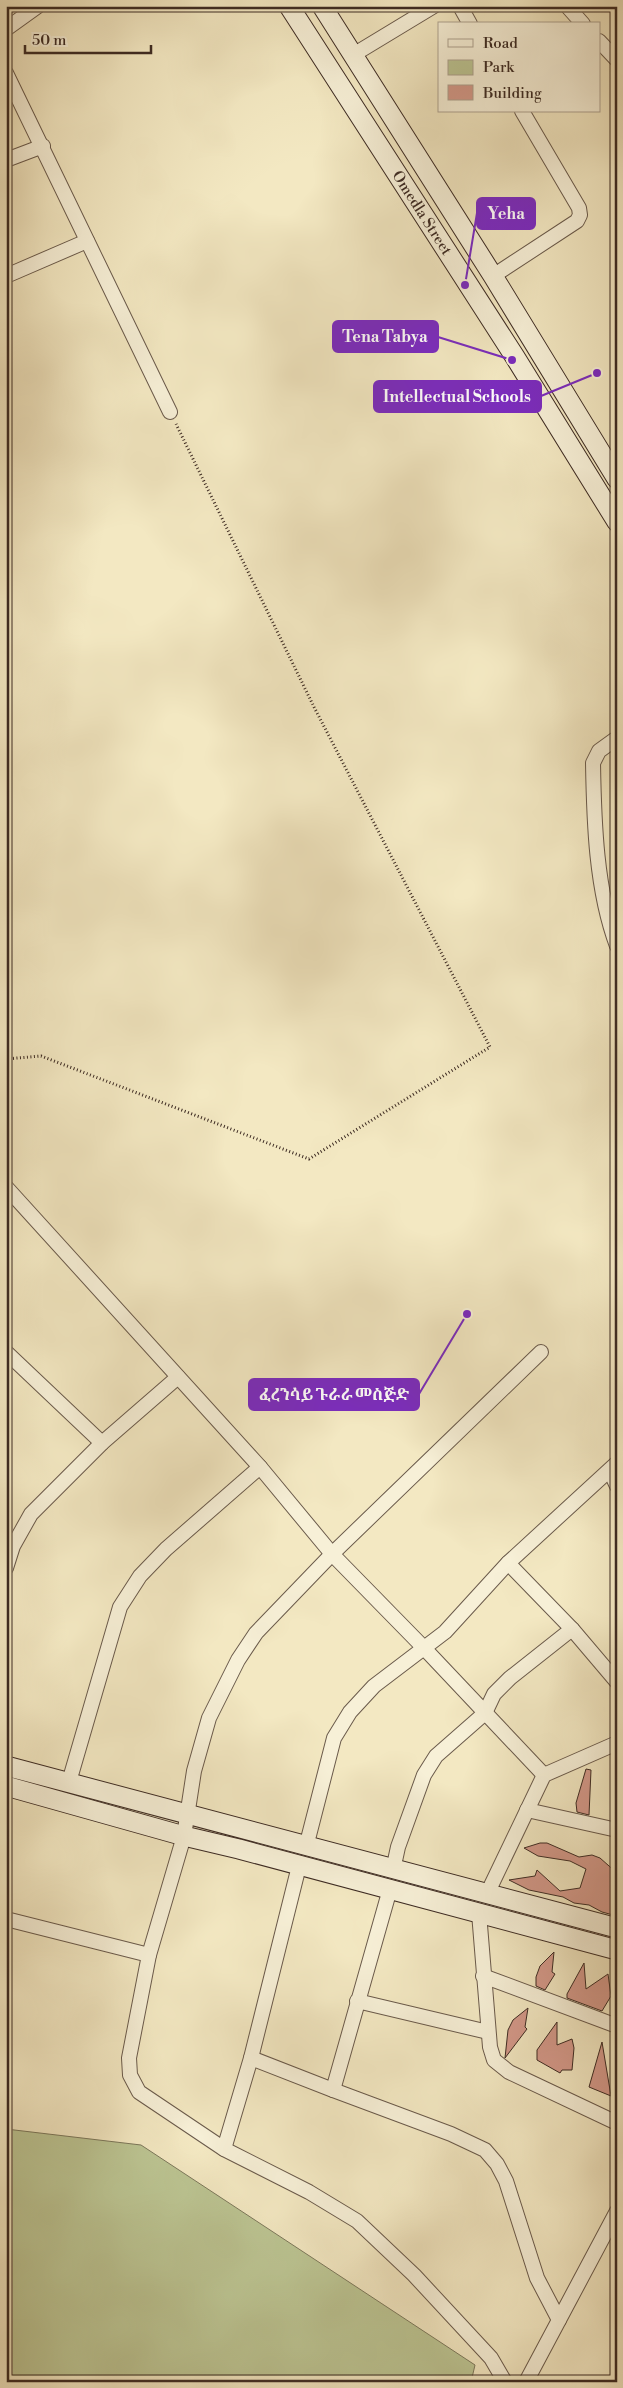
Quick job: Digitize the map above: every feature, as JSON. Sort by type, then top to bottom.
[{"type":"street","points":[[6,29],[38,6]]},
{"type":"street","name":"Omedla Street","points":[[289,6],[515,357],[617,522]]},
{"type":"street","name":"Omedla Street","points":[[322,6],[494,276],[617,479]]},
{"type":"street","points":[[353,55],[434,6]]},
{"type":"street","points":[[460,6],[469,22]]},
{"type":"street","points":[[567,6],[581,22]]},
{"type":"street","points":[[600,42],[617,60]]},
{"type":"street","points":[[6,73],[43,146],[170,412]]},
{"type":"street","points":[[494,276],[577,221],[580,215],[579,208],[523,112]]},
{"type":"street","points":[[6,160],[43,146]]},
{"type":"street","points":[[6,276],[88,241]]},
{"type":"street","points":[[515,357],[535,343]]},
{"type":"street","points":[[617,738],[599,751],[593,763],[601,884],[607,920],[617,946]]},
{"type":"street","points":[[6,1187],[260,1467],[332,1554],[544,1775]]},
{"type":"street","points":[[505,2382],[491,2358],[420,2282],[357,2221],[309,2192],[224,2149],[139,2092],[130,2075],[129,2058],[149,1955],[184,1836],[186,1812],[194,1771],[209,1718],[234,1667],[256,1633],[332,1554],[540,1352]]},
{"type":"street","points":[[7,1354],[102,1443]]},
{"type":"street","points":[[6,1568],[13,1546],[31,1514],[102,1443],[178,1377]]},
{"type":"street","points":[[69,1782],[120,1607],[140,1576],[166,1549],[260,1467]]},
{"type":"street","points":[[613,1467],[617,1486]]},
{"type":"street","points":[[306,1847],[334,1738],[350,1712],[374,1686],[445,1632],[508,1563],[613,1467]]},
{"type":"street","points":[[508,1563],[572,1629],[617,1682]]},
{"type":"street","points":[[393,1870],[398,1847],[424,1775],[436,1756],[485,1713],[494,1694],[510,1678],[572,1629]]},
{"type":"street","points":[[487,1894],[544,1775],[617,1743]]},
{"type":"street","points":[[6,1766],[186,1812],[306,1847],[617,1928]]},
{"type":"street","points":[[6,1786],[184,1836],[617,1950]]},
{"type":"street","points":[[527,1810],[617,1830]]},
{"type":"street","points":[[224,2149],[251,2058],[299,1866]]},
{"type":"street","points":[[333,2090],[390,1889]]},
{"type":"street","points":[[478,1913],[488,2032],[494,2060],[501,2067],[617,2123]]},
{"type":"street","points":[[6,1919],[149,1955]]},
{"type":"street","points":[[483,1976],[617,2026]]},
{"type":"street","points":[[357,2002],[488,2032]]},
{"type":"street","points":[[251,2058],[451,2134],[485,2150],[497,2164],[506,2181],[537,2278],[559,2320]]},
{"type":"street","points":[[526,2382],[559,2320],[613,2230],[617,2211]]},
{"type":"path","points":[[6,1060],[41,1056],[308,1159],[490,1047],[314,707],[170,412]]},
{"type":"green space","points":[[6,2129],[141,2145],[475,2365],[471,2382],[6,2382]]},
{"type":"building","points":[[586,1769],[591,1770],[589,1815],[577,1812],[576,1803]]},
{"type":"building","points":[[547,1843],[579,1857],[592,1855],[600,1858],[617,1873],[617,1916],[602,1912],[589,1905],[574,1903],[563,1897],[529,1890],[509,1880],[535,1876],[537,1870],[560,1891],[580,1888],[586,1869],[570,1861],[538,1856],[524,1848]]},
{"type":"building","points":[[554,1952],[552,1972],[555,1974],[545,1990],[536,1986],[536,1977],[540,1966]]},
{"type":"building","points":[[584,1963],[586,1989],[608,1974],[611,1996],[602,2011],[567,1998],[567,1994]]},
{"type":"building","points":[[528,2008],[525,2027],[527,2029],[505,2058],[508,2030],[513,2020]]},
{"type":"building","points":[[557,2022],[557,2045],[572,2039],[574,2048],[572,2070],[562,2070],[560,2073],[537,2060],[537,2050]]},
{"type":"building","points":[[602,2042],[611,2096],[589,2087]]},
{"type":"place","name":"Yeha","points":[[465,285]]},
{"type":"place","name":"Tena Tabya","points":[[512,360]]},
{"type":"place","name":"Intellectual Schools","points":[[597,373]]},
{"type":"place","name":"ፈረንሳይ ጉራራ መስጅድ","points":[[467,1314]]}]
